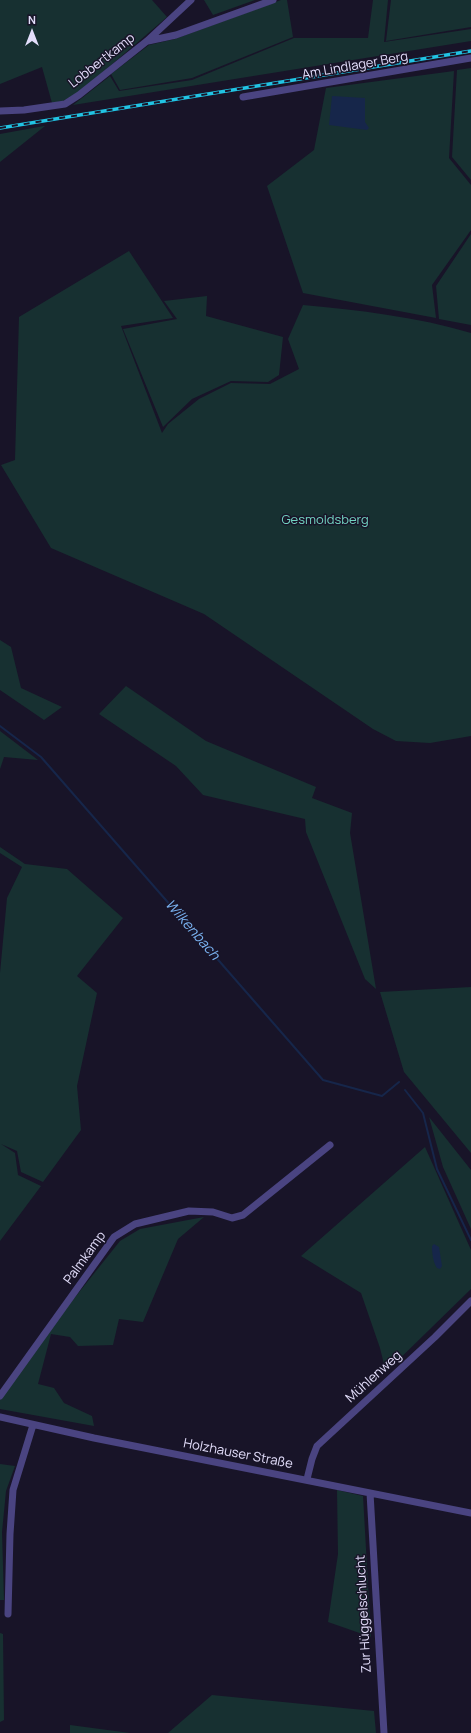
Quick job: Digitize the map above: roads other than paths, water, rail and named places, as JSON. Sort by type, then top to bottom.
[{"type":"street","name":"Lobbertkamp","points":[[0,111],[24,110],[65,104],[79,95],[148,41],[191,0]]},
{"type":"street","name":"Lobbertkamp","points":[[148,41],[176,35],[273,0]]},
{"type":"street","name":"Am Lindlager Berg","points":[[243,97],[471,58]]},
{"type":"street","name":"Palmkamp","points":[[0,1396],[114,1237],[134,1224],[189,1211],[213,1212],[232,1218],[243,1214],[330,1145]]},
{"type":"street","name":"Mühlenweg","points":[[307,1479],[317,1446],[435,1337],[471,1301]]},
{"type":"street","name":"Holzhauser Straße","points":[[0,1417],[33,1425],[471,1513]]},
{"type":"street","points":[[8,1614],[10,1534],[13,1490],[33,1425]]},
{"type":"street","name":"Zur Hüggelschlucht","points":[[370,1493],[384,1733]]},
{"type":"water","points":[[332,96],[365,98],[365,122],[369,128],[367,130],[329,125]]},
{"type":"water","points":[[434,1244],[439,1247],[442,1266],[440,1269],[437,1268],[434,1260],[432,1246]]},
{"type":"waterway","name":"Wilkenbach","points":[[0,726],[41,757],[323,1080],[382,1096],[399,1082]]},
{"type":"waterway","name":"Wilkenbach","points":[[405,1090],[423,1113],[437,1169],[471,1240]]},
{"type":"railway","points":[[0,128],[471,51]]},
{"type":"park label","name":"Gesmoldsberg","points":[[325,520]]}]
